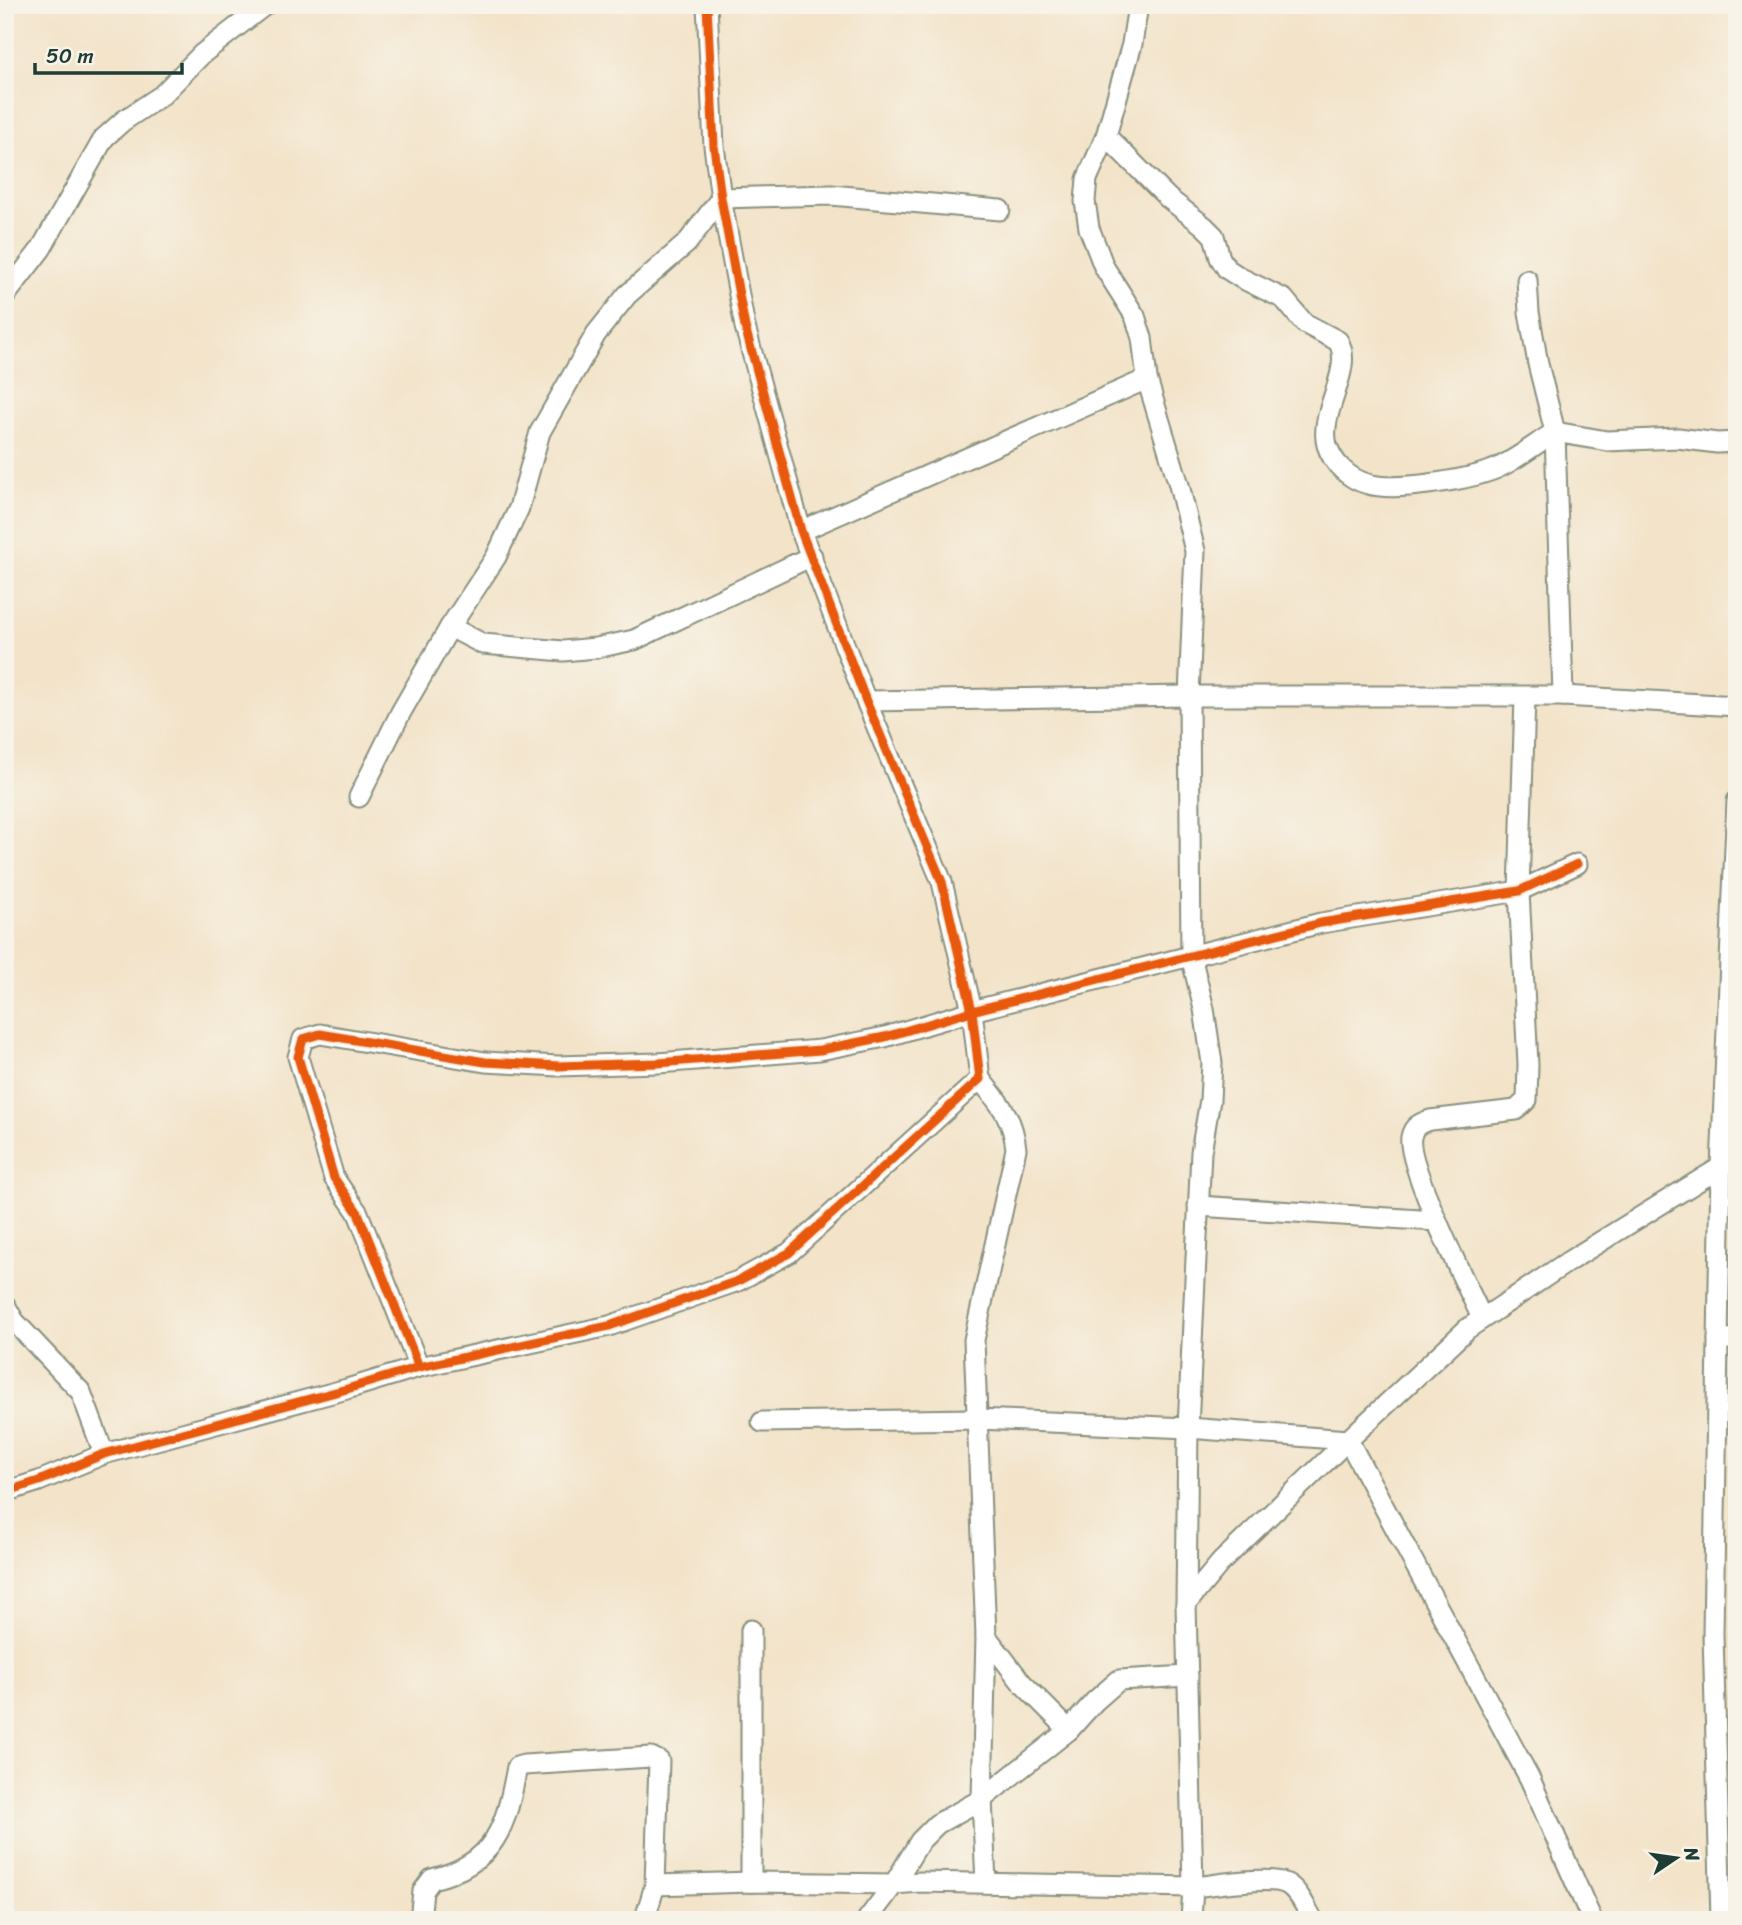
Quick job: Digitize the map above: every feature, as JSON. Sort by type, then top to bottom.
[{"type":"street","points":[[5,296],[40,249],[104,138],[123,121],[162,95],[202,54],[252,18],[265,5]]},
{"type":"street","points":[[707,5],[714,146],[745,327],[801,531],[866,701],[942,882],[972,1011],[980,1079],[1007,1112],[1014,1130],[1016,1149],[974,1340],[986,1636],[982,1799],[986,1883]]},
{"type":"street","points":[[1138,5],[1132,44],[1105,136],[1087,179],[1085,201],[1089,228],[1104,267],[1135,316],[1142,338],[1147,379],[1179,485],[1195,551],[1189,696],[1191,956],[1204,1009],[1212,1063],[1210,1100],[1200,1152],[1188,1428],[1186,1604],[1193,1887],[1191,1920]]},
{"type":"street","points":[[1105,136],[1142,174],[1214,236],[1220,258],[1227,269],[1284,299],[1304,323],[1341,345],[1341,372],[1326,418],[1327,444],[1343,472],[1350,477],[1369,485],[1398,486],[1456,479],[1492,471],[1555,432],[1607,441],[1678,438],[1717,443],[1737,442]]},
{"type":"street","points":[[721,198],[831,195],[1000,210]]},
{"type":"street","points":[[359,797],[401,712],[450,627],[496,557],[519,508],[540,432],[596,334],[626,295],[687,243],[721,198]]},
{"type":"street","points":[[1527,280],[1529,312],[1538,364],[1555,432],[1563,696]]},
{"type":"street","points":[[801,531],[1147,379]]},
{"type":"street","points":[[450,627],[483,645],[562,651],[596,648],[634,640],[812,556]]},
{"type":"street","points":[[866,701],[1189,696],[1563,696],[1737,706]]},
{"type":"street","points":[[1482,1318],[1437,1221],[1411,1152],[1413,1130],[1419,1123],[1517,1110],[1527,1100],[1528,1064],[1519,891],[1525,697]]},
{"type":"street","points":[[1721,1920],[1713,1634],[1727,1339],[1721,1167],[1730,1123],[1737,801]]},
{"type":"street","points":[[419,1367],[358,1213],[334,1178],[298,1057],[303,1039],[320,1034],[485,1062],[558,1066],[750,1057],[820,1050],[885,1037],[972,1011],[1321,923],[1519,891],[1577,864]]},
{"type":"street","points":[[5,1492],[104,1454],[419,1367],[609,1326],[757,1272],[789,1253],[980,1079]]},
{"type":"street","points":[[1186,1604],[1221,1562],[1457,1338],[1482,1318],[1721,1167]]},
{"type":"street","points":[[1198,1206],[1437,1221]]},
{"type":"street","points":[[5,1305],[14,1321],[81,1392],[104,1454]]},
{"type":"street","points":[[762,1422],[977,1419],[1188,1428],[1348,1440]]},
{"type":"street","points":[[1348,1440],[1530,1779],[1592,1920]]},
{"type":"street","points":[[751,1630],[751,1882]]},
{"type":"street","points":[[986,1636],[1022,1683],[1069,1730]]},
{"type":"street","points":[[867,1920],[894,1884],[920,1841],[937,1824],[982,1799],[1069,1730],[1095,1701],[1119,1680],[1188,1676]]},
{"type":"street","points":[[420,1920],[423,1891],[432,1879],[453,1874],[477,1861],[492,1845],[503,1824],[517,1768],[524,1765],[656,1758],[659,1761],[655,1885],[647,1920]]},
{"type":"street","points":[[655,1885],[751,1882],[1193,1887],[1273,1880],[1288,1885],[1313,1920]]},
{"type":"cycle path","points":[[5,1492],[104,1454],[419,1367],[609,1326],[738,1281],[789,1253],[980,1079],[972,1011],[942,882],[866,701],[801,531],[745,327],[714,146],[707,5]]},
{"type":"cycle path","points":[[419,1367],[358,1213],[334,1178],[298,1057],[303,1039],[320,1034],[485,1062],[558,1066],[658,1063],[820,1050],[885,1037],[972,1011],[1321,923],[1519,891],[1577,864]]}]
